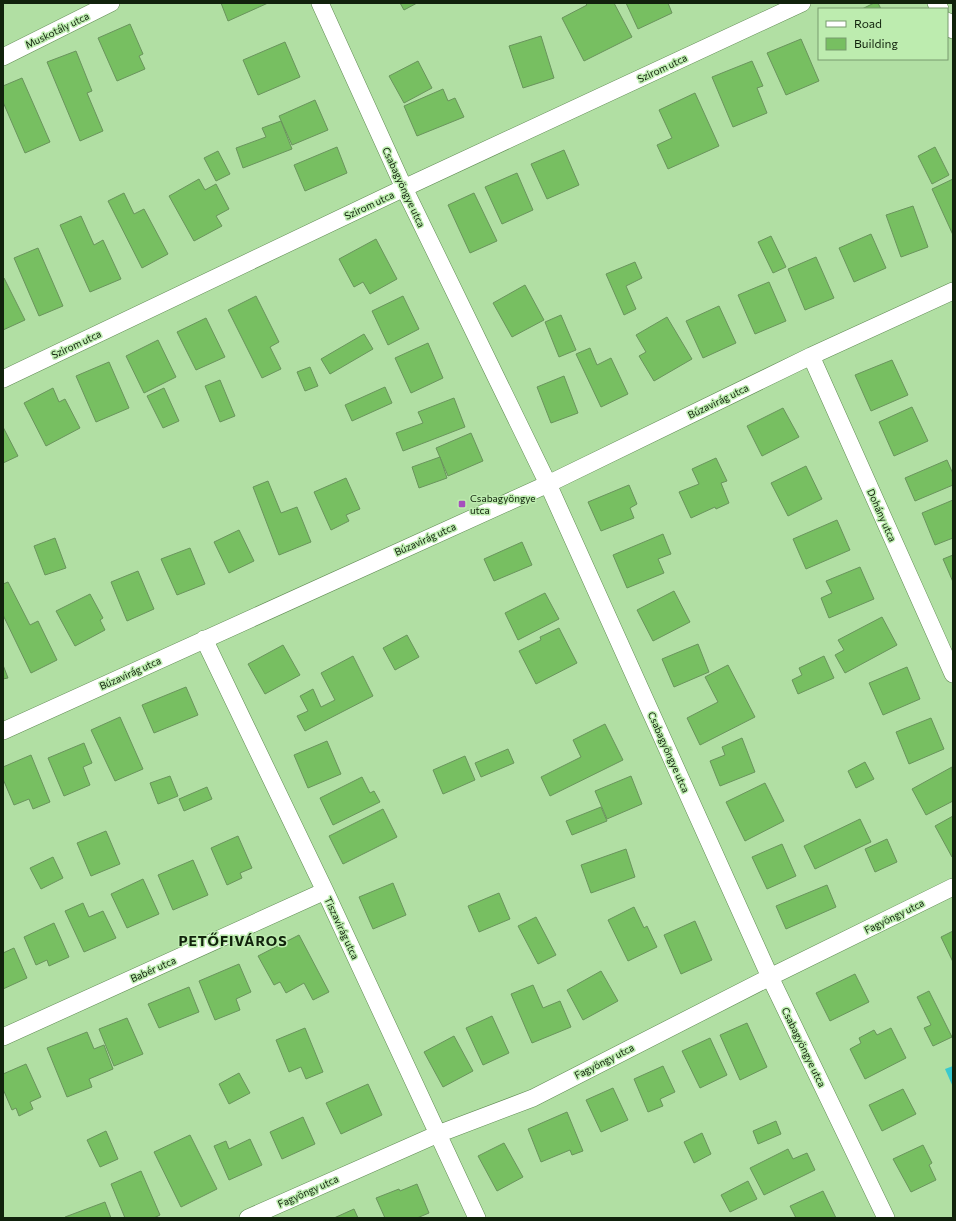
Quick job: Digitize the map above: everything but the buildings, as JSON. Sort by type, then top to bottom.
[{"type":"street","name":"Muskotály utca","points":[[3,57],[111,3]]},
{"type":"street","name":"Csabagyöngye utca","points":[[320,3],[404,188],[548,484],[770,977],[886,1218]]},
{"type":"street","name":"Szirom utca","points":[[3,379],[404,188],[802,3]]},
{"type":"street","name":"Búzavirág utca","points":[[3,730],[548,484],[812,356],[953,291]]},
{"type":"street","name":"Dohány utca","points":[[812,356],[953,674]]},
{"type":"street","name":"Tiszavirág utca","points":[[204,640],[325,891],[477,1218]]},
{"type":"street","name":"Fagyöngy utca","points":[[248,1218],[438,1134],[533,1098],[770,977],[953,888]]},
{"type":"street","name":"Babér utca","points":[[3,1037],[325,891]]},
{"type":"water","points":[[953,1066],[953,1087],[945,1069]]},
{"type":"place","name":"Csabagyöngye utca","points":[[462,504]]},
{"type":"district","name":"PETŐFIVÁROS","points":[[233,940]]}]
